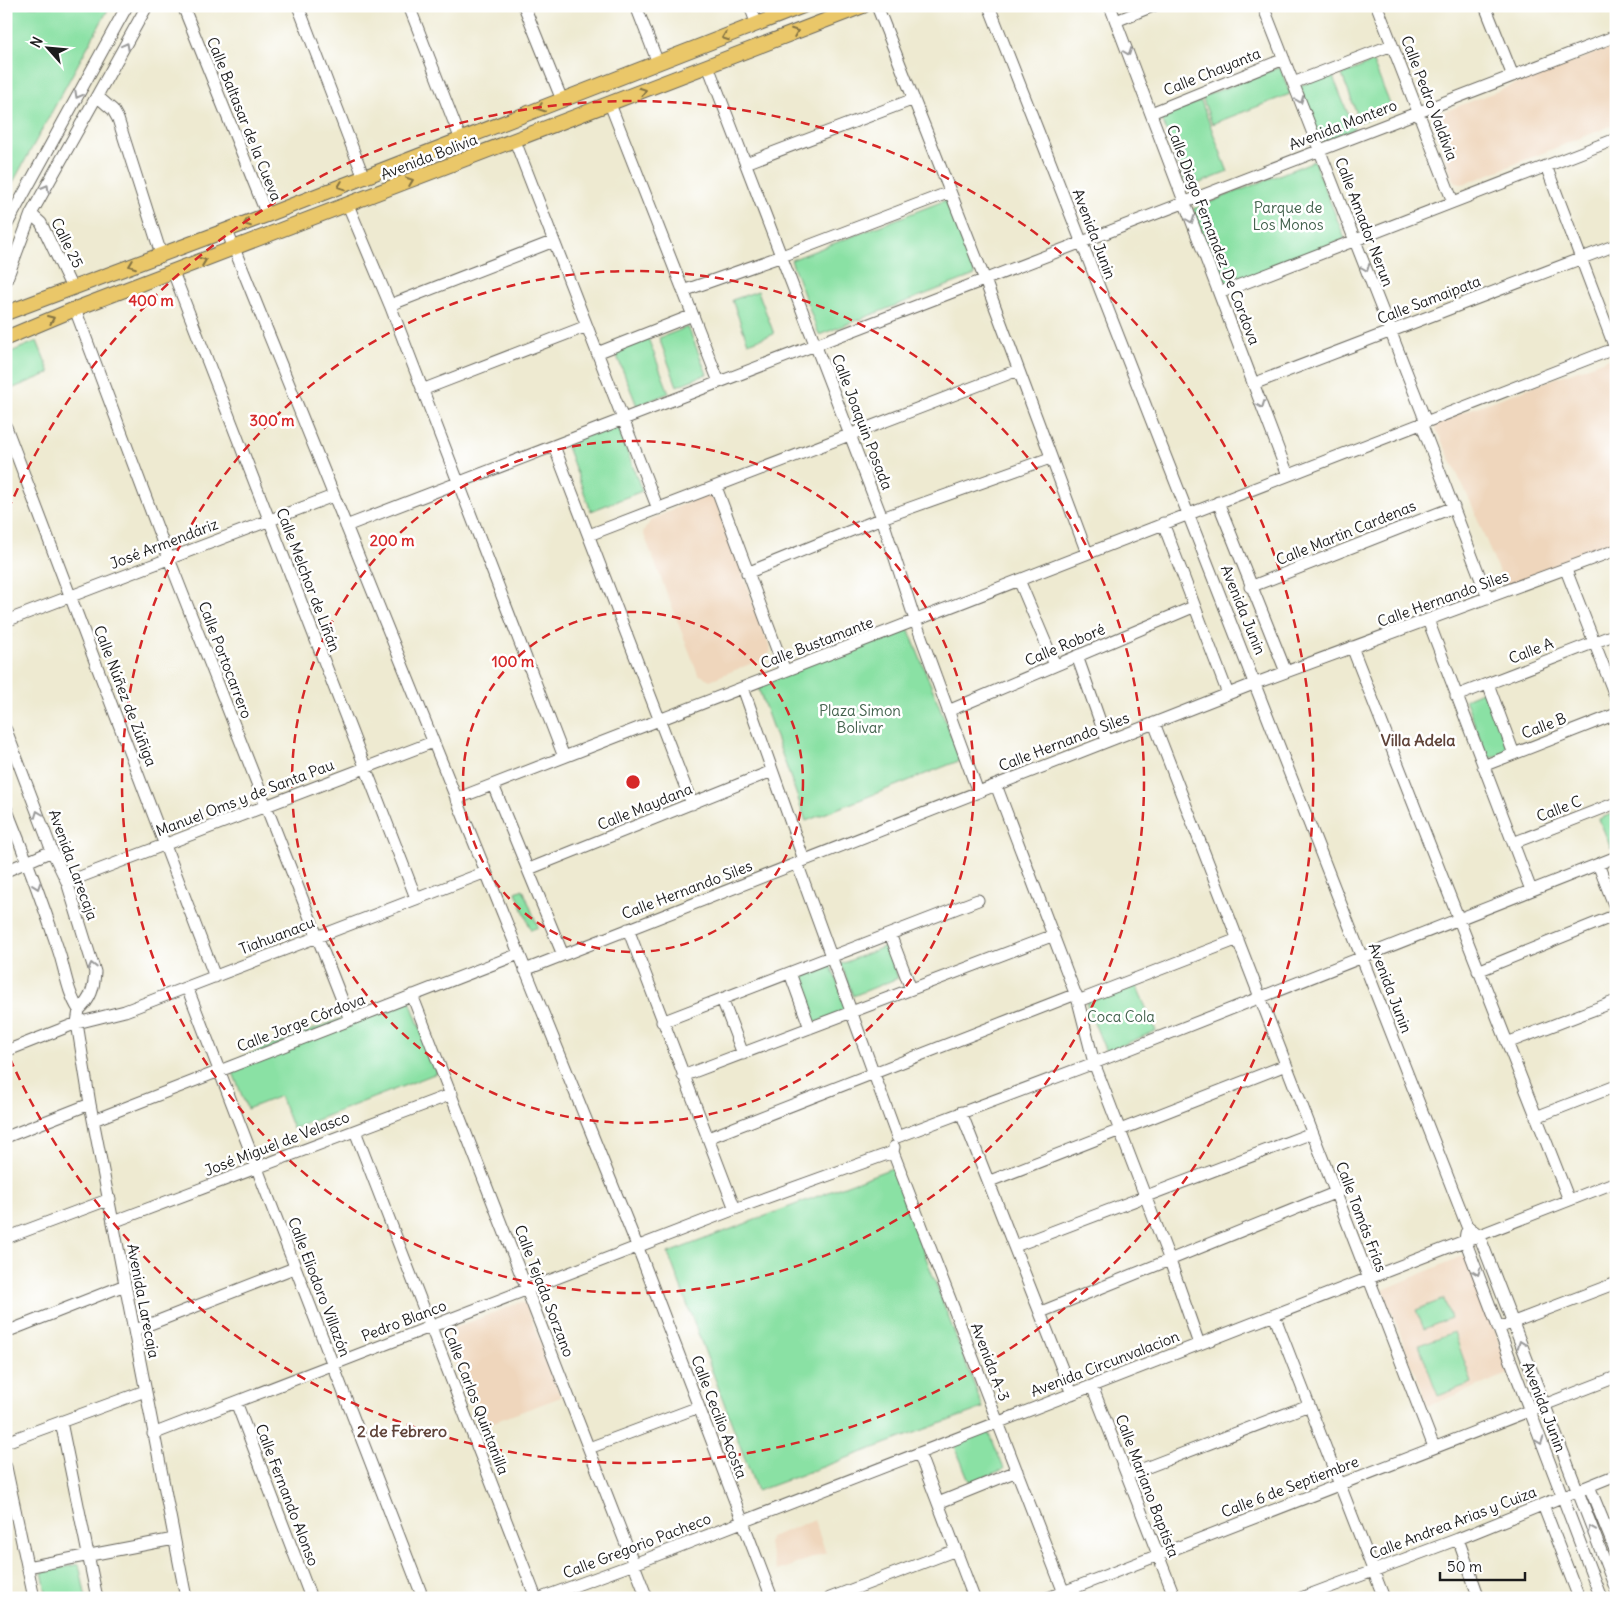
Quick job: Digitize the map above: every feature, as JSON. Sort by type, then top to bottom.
[{"type":"main road","name":"Avenida Bolivia","points":[[6,314],[364,178],[803,6]]},
{"type":"main road","name":"Avenida Bolivia","points":[[6,338],[75,309],[863,6]]},
{"type":"street","points":[[6,226],[127,6]]},
{"type":"street","points":[[6,280],[31,214],[98,98],[147,6]]},
{"type":"street","name":"Calle Baltasar de la Cueva","points":[[182,6],[267,215]]},
{"type":"street","points":[[298,6],[364,178]]},
{"type":"street","points":[[409,6],[461,140]]},
{"type":"street","points":[[524,6],[562,100]]},
{"type":"street","points":[[636,6],[658,63]]},
{"type":"street","points":[[750,6],[757,24]]},
{"type":"street","points":[[877,6],[985,280],[1087,553]]},
{"type":"street","name":"Avenida Junin","points":[[989,6],[1256,683],[1467,1226],[1478,1235],[1514,1322],[1576,1491],[1616,1590]]},
{"type":"street","name":"Calle Diego Fernandez De Cordova","points":[[1110,6],[1288,475]]},
{"type":"street","points":[[1116,21],[1153,6]]},
{"type":"street","name":"Calle Amador Nerun","points":[[1263,6],[1390,331],[1488,598]]},
{"type":"street","name":"Calle Pedro Valdivia","points":[[1377,6],[1454,202]]},
{"type":"street","points":[[1485,6],[1512,76]]},
{"type":"street","name":"Avenida Montero","points":[[346,526],[1616,36]]},
{"type":"street","points":[[1293,83],[1392,44]]},
{"type":"street","name":"Calle Chayanta","points":[[1150,113],[1284,59]]},
{"type":"street","name":"Calle Joaquin Posada","points":[[708,66],[882,518],[915,620],[978,792]]},
{"type":"street","points":[[98,98],[113,110],[118,119],[161,254]]},
{"type":"street","points":[[746,163],[914,99]]},
{"type":"street","points":[[610,104],[719,382]]},
{"type":"street","points":[[1219,293],[1616,139]]},
{"type":"street","points":[[515,141],[658,509]]},
{"type":"street","points":[[1546,166],[1616,348]]},
{"type":"street","points":[[683,291],[782,256],[950,192]]},
{"type":"street","points":[[348,205],[390,305],[564,757]]},
{"type":"street","name":"Calle 25","points":[[31,214],[41,223],[72,288]]},
{"type":"street","points":[[227,230],[234,249]]},
{"type":"street","points":[[390,305],[554,241]]},
{"type":"street","name":"Calle Samaipata","points":[[1253,384],[1616,245]]},
{"type":"street","name":"Calle Cecilio Acosta","points":[[234,249],[638,1248],[772,1598]]},
{"type":"street","name":"Calle Melchor de Liñán","points":[[173,272],[416,898]]},
{"type":"street","name":"Calle Portocarrero","points":[[75,309],[169,559],[350,1020]]},
{"type":"street","points":[[597,353],[693,315]]},
{"type":"street","points":[[422,390],[587,326]]},
{"type":"street","name":"Calle Bustamante","points":[[456,799],[1616,348]]},
{"type":"street","points":[[589,534],[1018,370]]},
{"type":"street","name":"Calle Núñez de Zúñiga","points":[[6,427],[215,976]]},
{"type":"street","points":[[554,446],[692,804]]},
{"type":"street","points":[[747,573],[882,518],[1050,458]]},
{"type":"street","points":[[716,487],[747,573],[786,671]]},
{"type":"street","name":"José Armendáriz","points":[[6,620],[334,496]]},
{"type":"street","name":"Avenida Junin","points":[[1218,502],[1250,587],[1286,672]]},
{"type":"street","name":"Calle Martin Cardenas","points":[[1250,587],[1454,507]]},
{"type":"street","points":[[1163,524],[1193,607],[1228,694]]},
{"type":"street","name":"Calle Hernando Siles","points":[[525,970],[1256,683],[1616,550]]},
{"type":"street","points":[[1566,570],[1616,698]]},
{"type":"street","points":[[1019,580],[1054,665]]},
{"type":"street","name":"Calle Roboré","points":[[948,710],[1193,607]]},
{"type":"street","points":[[1428,620],[1531,890]]},
{"type":"street","name":"Calle A","points":[[1456,696],[1616,634]]},
{"type":"street","points":[[1352,648],[1569,1200]]},
{"type":"street","points":[[1077,656],[1107,741]]},
{"type":"street","points":[[1488,684],[1514,754]]},
{"type":"street","points":[[742,688],[772,772],[830,957],[897,1137],[893,1152]]},
{"type":"street","name":"Calle B","points":[[1483,766],[1616,714]]},
{"type":"street","name":"Calle Tomás Frías","points":[[1154,723],[1312,1133],[1337,1192],[1368,1278],[1434,1447]]},
{"type":"street","name":"Avenida Larecaja","points":[[6,730],[52,851],[67,882],[94,972],[94,985],[89,1001],[79,1010],[77,1023],[90,1104],[110,1199],[153,1434],[186,1598]]},
{"type":"street","name":"Manuel Oms y de Santa Pau","points":[[67,882],[433,742]]},
{"type":"street","name":"Calle Maydana","points":[[530,869],[772,772]]},
{"type":"street","points":[[493,785],[530,869],[563,955]]},
{"type":"street","points":[[996,785],[1077,998],[1094,1063],[1169,1258],[1199,1344]]},
{"type":"street","name":"Calle C","points":[[1513,843],[1616,803]]},
{"type":"street","points":[[6,808],[28,862],[65,970],[71,998],[79,1010]]},
{"type":"street","points":[[6,871],[52,851]]},
{"type":"street","points":[[897,1137],[1261,998],[1457,918],[1616,857]]},
{"type":"street","points":[[1598,864],[1616,910]]},
{"type":"street","name":"Tiahuanacu","points":[[6,1051],[77,1023],[125,1011],[187,988],[486,872]]},
{"type":"street","points":[[662,1022],[978,900]]},
{"type":"street","points":[[1478,971],[1616,915]]},
{"type":"street","points":[[628,930],[735,1210]]},
{"type":"street","points":[[890,934],[911,989]]},
{"type":"street","points":[[683,1076],[1054,935]]},
{"type":"street","points":[[708,1138],[874,1073],[1238,939]]},
{"type":"street","name":"Calle Jorge Córdova","points":[[94,1120],[519,954]]},
{"type":"street","points":[[790,973],[810,1028]]},
{"type":"street","name":"Calle Eliodoro Villazón","points":[[187,988],[423,1598]]},
{"type":"street","name":"Calle Tejada Sorzano","points":[[412,995],[647,1598]]},
{"type":"street","points":[[722,999],[743,1054]]},
{"type":"street","points":[[1507,1043],[1616,1001]]},
{"type":"street","points":[[990,1181],[1286,1065]]},
{"type":"street","points":[[1536,1117],[1616,1086]]},
{"type":"street","name":"José Miguel de Velasco","points":[[113,1222],[452,1094]]},
{"type":"street","points":[[6,1136],[90,1104]]},
{"type":"street","points":[[961,1112],[990,1181],[1072,1394]]},
{"type":"street","name":"Calle Carlos Quintanilla","points":[[355,1131],[536,1598]]},
{"type":"street","points":[[1015,1246],[1312,1133]]},
{"type":"street","name":"Pedro Blanco","points":[[153,1434],[735,1210],[893,1152]]},
{"type":"street","name":"Avenida A-3","points":[[893,1152],[1065,1595]]},
{"type":"street","name":"Avenida Circunvalacion","points":[[743,1521],[1616,1182]]},
{"type":"street","points":[[1040,1312],[1169,1258],[1337,1192]]},
{"type":"street","points":[[6,1238],[110,1199]]},
{"type":"street","name":"Avenida Junin","points":[[1467,1226],[1465,1240],[1601,1598]]},
{"type":"street","points":[[134,1330],[294,1268]]},
{"type":"street","points":[[1498,1328],[1616,1283]]},
{"type":"street","points":[[6,1332],[125,1285]]},
{"type":"street","points":[[1274,1315],[1384,1598]]},
{"type":"street","name":"Calle 6 de Septiembre","points":[[1048,1598],[1065,1595],[1158,1555],[1616,1376]]},
{"type":"street","name":"Calle Mariano Baptista","points":[[1092,1386],[1175,1598]]},
{"type":"street","points":[[6,1442],[145,1391]]},
{"type":"street","name":"Calle Fernando Alonso","points":[[236,1402],[310,1598]]},
{"type":"street","points":[[1127,1475],[1309,1405]]},
{"type":"street","points":[[589,1448],[699,1407]]},
{"type":"street","points":[[62,1422],[97,1598]]},
{"type":"street","points":[[919,1453],[974,1598]]},
{"type":"street","points":[[6,1467],[34,1598]]},
{"type":"street","points":[[938,1503],[1016,1470]]},
{"type":"street","name":"Calle Andrea Arias y Cuiza","points":[[1301,1598],[1373,1569],[1458,1539],[1616,1475]]},
{"type":"street","points":[[1588,1486],[1616,1552]]},
{"type":"street","points":[[1543,1504],[1579,1598]]},
{"type":"street","name":"Calle Gregorio Pacheco","points":[[540,1598],[634,1564],[743,1521]]},
{"type":"street","points":[[27,1567],[174,1539]]},
{"type":"street","points":[[1458,1539],[1480,1598]]},
{"type":"street","points":[[830,1598],[956,1550]]},
{"type":"shaded area","points":[[1616,45],[1616,124],[1467,183],[1460,184],[1454,181],[1434,124],[1436,115]]},
{"type":"shaded area","points":[[1616,356],[1616,544],[1509,586],[1503,583],[1472,505],[1433,423]]},
{"type":"shaded area","points":[[702,495],[715,498],[771,651],[765,658],[710,680],[698,674],[643,532],[651,520]]},
{"type":"shaded area","points":[[1465,1255],[1511,1373],[1428,1406],[1383,1290]]},
{"type":"shaded area","points":[[521,1302],[526,1304],[561,1397],[480,1427],[443,1335],[444,1332]]},
{"type":"shaded area","points":[[814,1520],[826,1553],[777,1571],[768,1544],[770,1537]]},
{"type":"green space","points":[[6,6],[110,6],[6,195]]},
{"type":"green space","points":[[1373,62],[1392,109],[1360,122],[1342,75]]},
{"type":"green space","points":[[1280,67],[1290,94],[1212,124],[1202,97]]},
{"type":"green space","points":[[1332,74],[1354,129],[1321,142],[1299,86]]},
{"type":"green space","points":[[1201,101],[1228,172],[1187,188],[1161,117]]},
{"type":"green space","name":"Parque de Los Monos","points":[[1314,161],[1345,239],[1224,287],[1193,209]]},
{"type":"green space","points":[[946,200],[975,275],[819,335],[791,260]]},
{"type":"green space","points":[[758,291],[774,334],[748,343],[732,300]]},
{"type":"green space","points":[[688,327],[707,374],[677,386],[659,338]]},
{"type":"green space","points":[[648,338],[669,393],[637,406],[615,351]]},
{"type":"green space","points":[[37,341],[50,373],[6,391],[6,354]]},
{"type":"green space","points":[[617,424],[642,491],[591,511],[566,444]]},
{"type":"green space","name":"Plaza Simon Bolivar","points":[[906,623],[961,760],[806,821],[755,679]]},
{"type":"green space","points":[[1486,690],[1509,752],[1488,759],[1465,699]]},
{"type":"green space","points":[[1616,812],[1616,846],[1611,848],[1599,819]]},
{"type":"green space","points":[[523,889],[538,927],[531,930],[516,892]]},
{"type":"green space","points":[[886,946],[898,978],[853,996],[841,964]]},
{"type":"green space","points":[[829,961],[848,1010],[812,1024],[793,975]]},
{"type":"green space","name":"Coca Cola","points":[[1135,982],[1156,1031],[1106,1052],[1086,1003]]},
{"type":"green space","points":[[407,993],[437,1073],[293,1129],[280,1096],[247,1109],[229,1062]]},
{"type":"green space","points":[[892,1168],[983,1408],[757,1491],[668,1253]]},
{"type":"green space","points":[[1444,1299],[1451,1318],[1424,1329],[1416,1310]]},
{"type":"green space","points":[[1454,1332],[1472,1383],[1438,1396],[1419,1345]]},
{"type":"green space","points":[[987,1427],[1004,1469],[970,1483],[953,1442]]},
{"type":"green space","points":[[79,1564],[86,1598],[47,1598],[42,1572]]},
{"type":"district","name":"Villa Adela","points":[[1418,740]]},
{"type":"district","name":"2 de Febrero","points":[[402,1431]]}]
